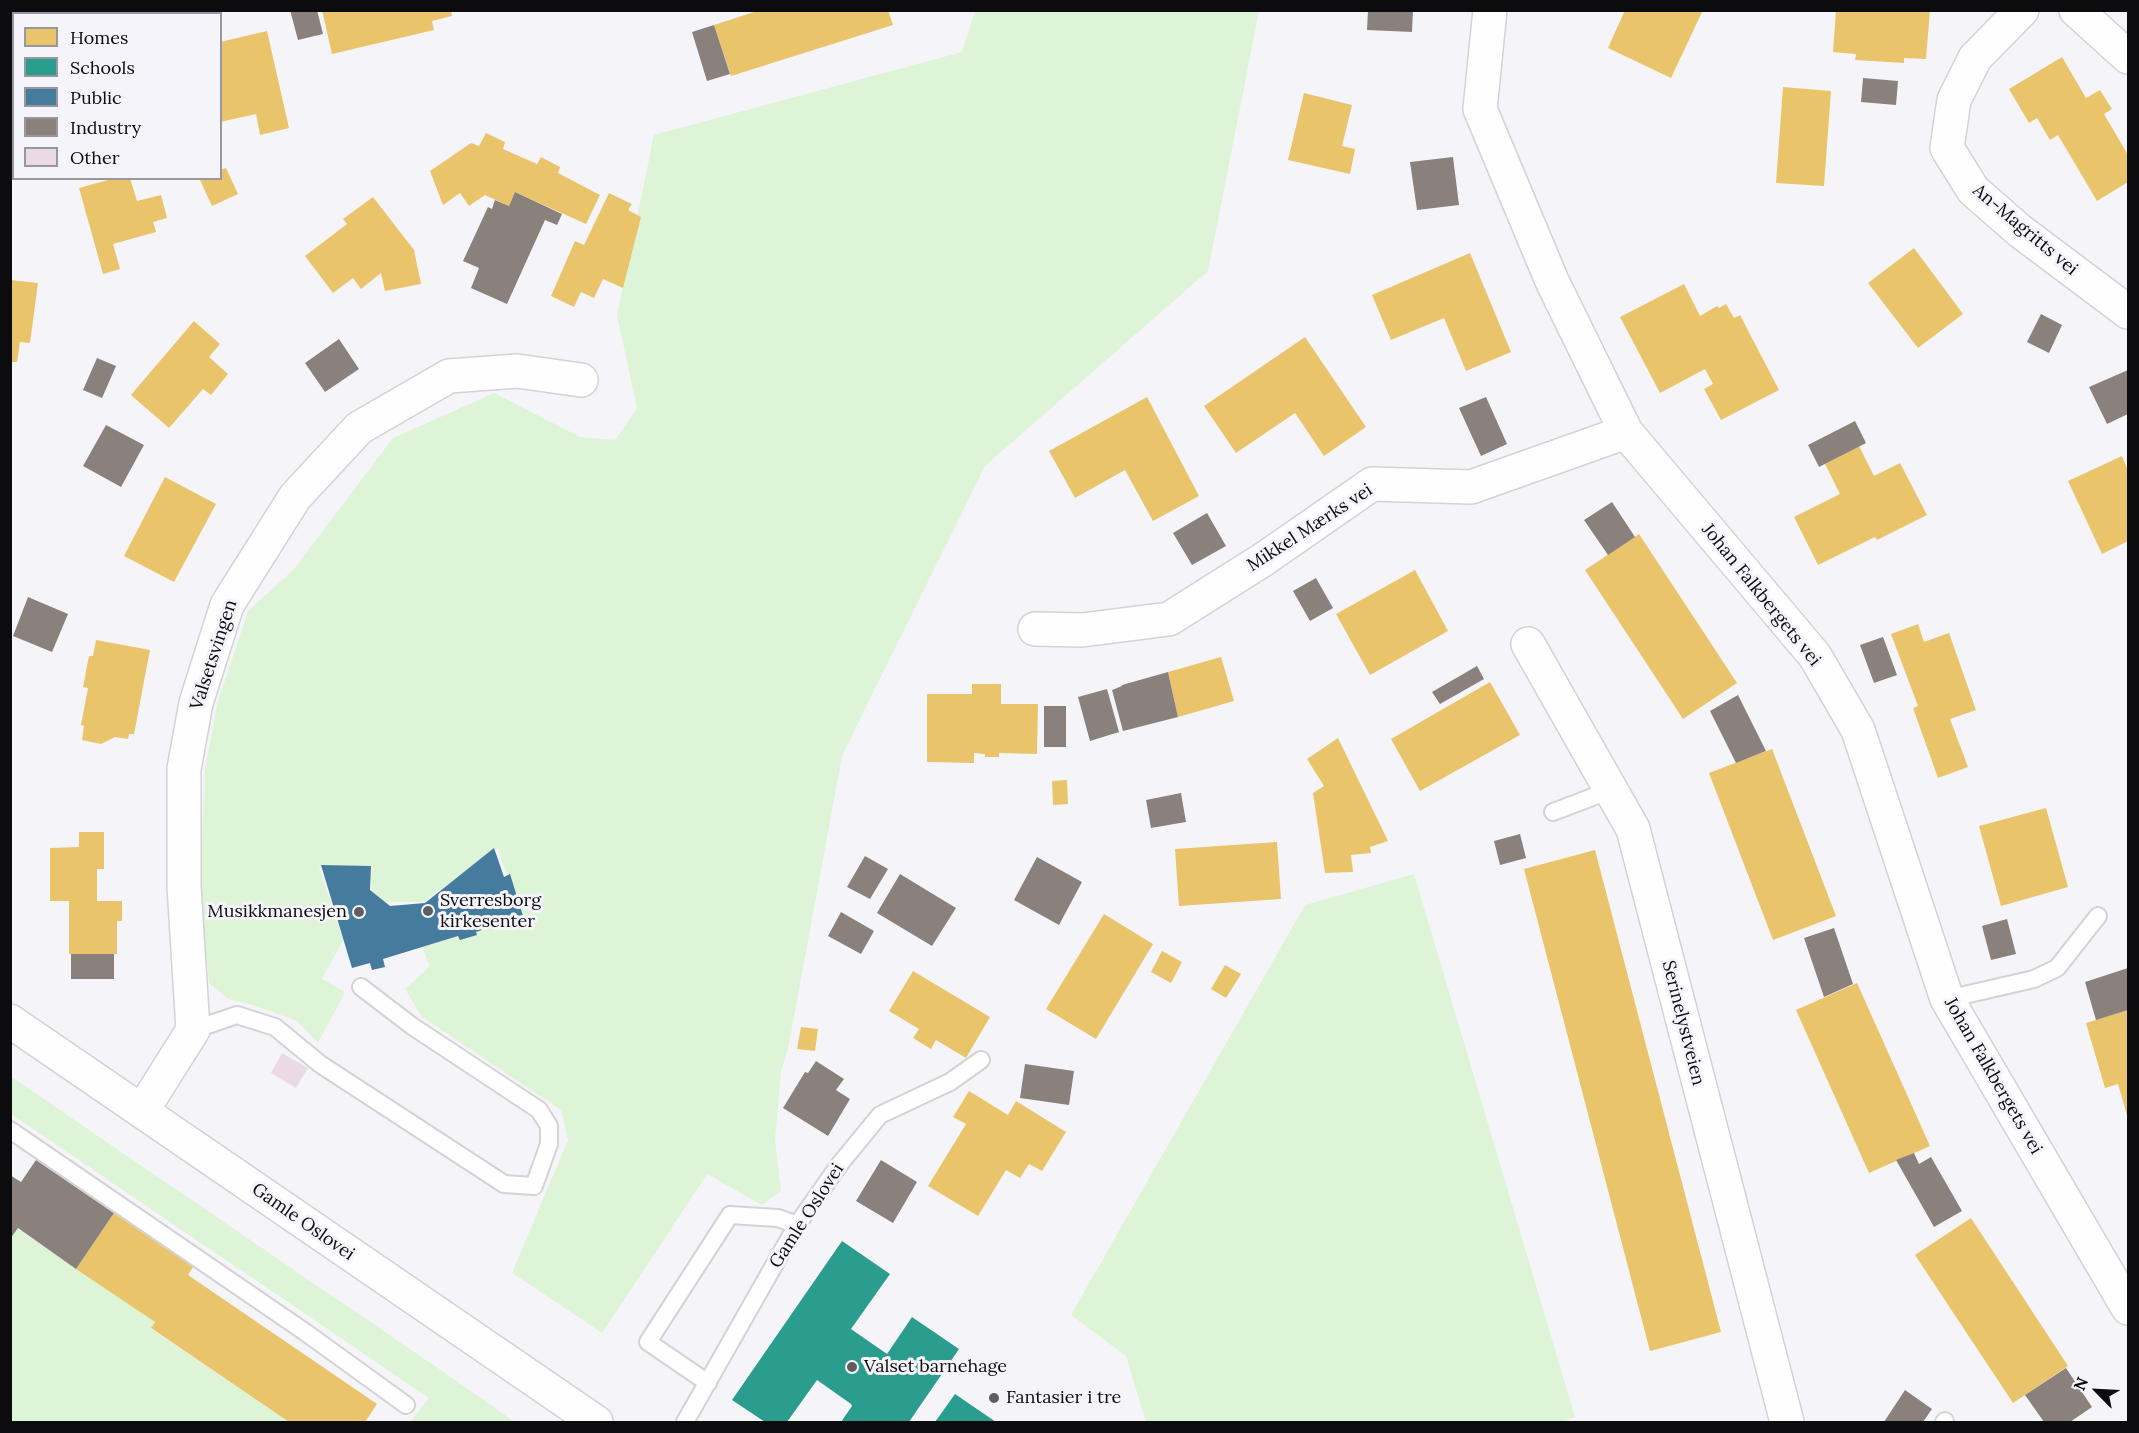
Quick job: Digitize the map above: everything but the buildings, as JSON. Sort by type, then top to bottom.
[{"type":"street","name":"Johan Falkbergets vei","points":[[1491,10],[1480,109],[1552,281],[1626,432],[1815,656],[1858,730],[1947,999],[2128,1308]]},
{"type":"street","name":"An-Magritts vei","points":[[2022,10],[1975,58],[1953,100],[1947,148],[1972,190],[2020,231],[2128,312]]},
{"type":"street","points":[[2076,10],[2128,57]]},
{"type":"street","name":"Valsetsvingen","points":[[193,1030],[184,886],[184,769],[196,703],[227,605],[295,497],[359,428],[449,376],[517,371],[581,380]]},
{"type":"street","name":"Mikkel Mærks vei","points":[[1035,629],[1082,630],[1169,619],[1264,559],[1372,484],[1471,487],[1626,432]]},
{"type":"street","name":"Serinelystveien","points":[[1528,644],[1633,829],[1788,1422]]},
{"type":"street","name":"Gamle Oslovei","points":[[10,1021],[596,1422]]},
{"type":"street","points":[[142,1111],[193,1030]]},
{"type":"lane","points":[[1553,812],[1611,790]]},
{"type":"lane","points":[[1947,999],[2034,979],[2057,968],[2098,916]]},
{"type":"lane","points":[[193,1030],[237,1015],[275,1027],[320,1064],[504,1184],[534,1186],[549,1144],[549,1126],[539,1110],[412,1026],[361,987]]},
{"type":"lane","name":"Gamle Oslovei","points":[[685,1422],[797,1225],[839,1165],[880,1115],[950,1082],[981,1060]]},
{"type":"lane","points":[[10,1130],[305,1332],[406,1405]]},
{"type":"lane","points":[[708,1383],[648,1342],[730,1215],[778,1218],[797,1225]]},
{"type":"green space","points":[[975,11],[1259,11],[1208,271],[985,466],[842,756],[789,1044],[781,1072],[775,1140],[781,1191],[762,1205],[707,1174],[602,1333],[512,1273],[568,1140],[561,1110],[422,1017],[405,989],[430,966],[422,947],[521,917],[498,848],[423,902],[373,902],[370,866],[319,866],[343,940],[322,979],[345,992],[318,1043],[297,1021],[253,1005],[228,999],[209,983],[200,886],[205,769],[218,701],[248,611],[294,569],[393,438],[494,393],[580,437],[615,440],[637,408],[617,315],[654,135],[962,52]]},
{"type":"green space","points":[[1414,874],[1575,1417],[1562,1422],[1146,1422],[1126,1356],[1071,1315],[1305,905]]},
{"type":"green space","points":[[10,1076],[515,1422],[410,1422],[429,1398],[11,1114]]},
{"type":"green space","points":[[18,1229],[155,1322],[151,1329],[289,1422],[11,1422],[10,1231]]},
{"type":"place","name":"Sverresborg kirkesenter","points":[[428,911]]},
{"type":"place","name":"Musikkmanesjen","points":[[359,912]]},
{"type":"place","name":"Valset barnehage","points":[[852,1367]]},
{"type":"place","name":"Fantasier i tre","points":[[994,1398]]}]
